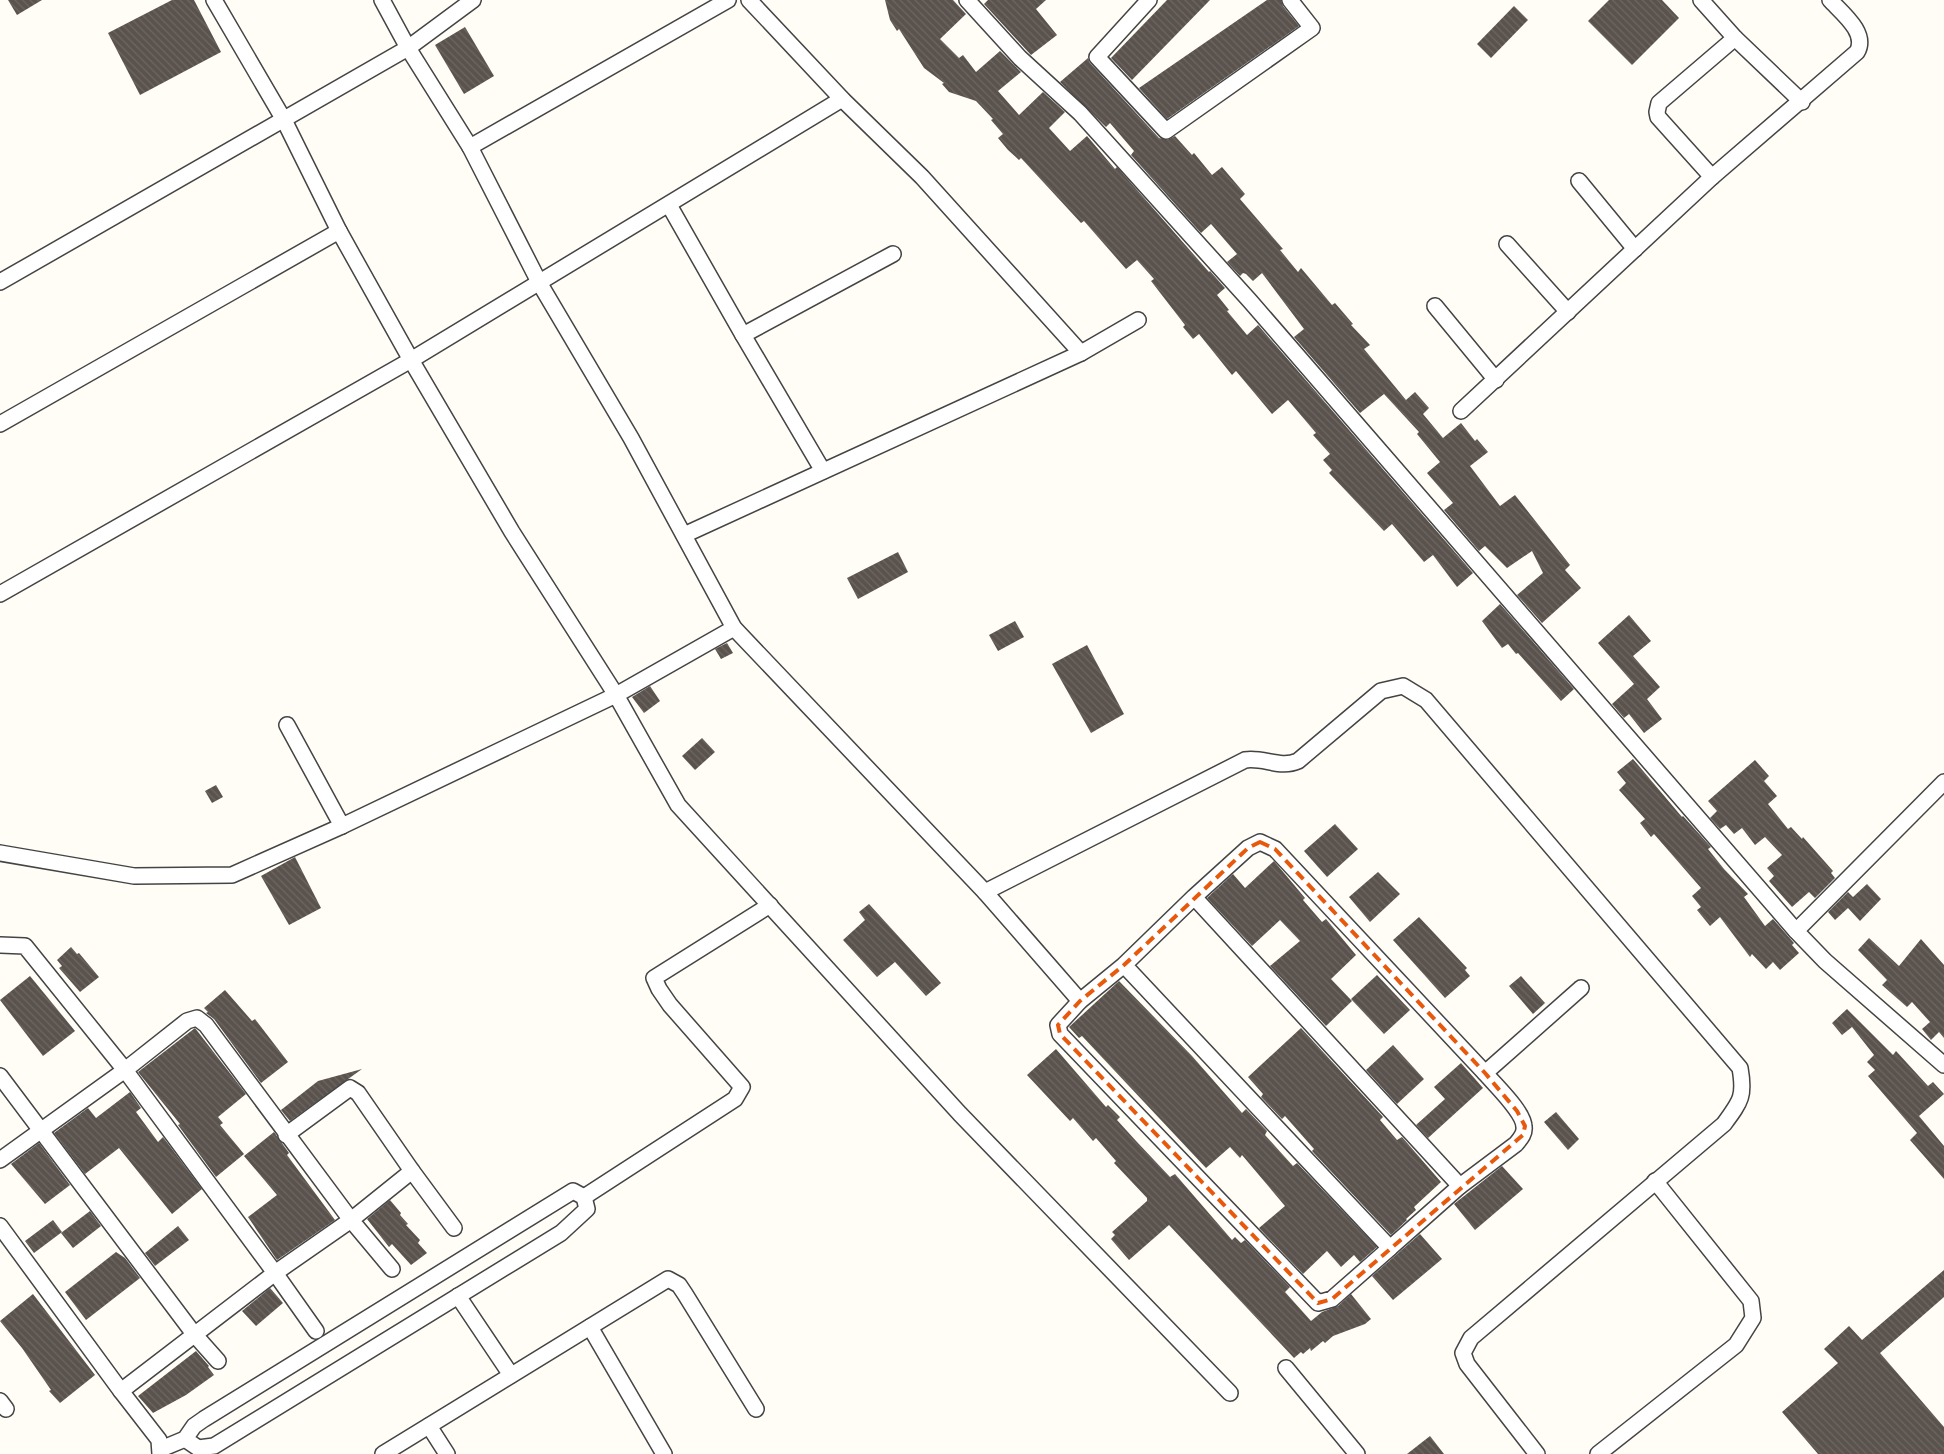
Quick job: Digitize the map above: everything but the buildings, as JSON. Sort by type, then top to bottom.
[{"type":"street","points":[[214,0],[284,120],[339,231],[411,360],[512,532],[616,695],[678,805],[960,1114],[1230,1393]]},
{"type":"street","points":[[382,0],[408,48],[470,147],[540,284],[631,438],[734,628],[985,892],[1080,1001]]},
{"type":"street","points":[[0,282],[408,48],[473,0]]},
{"type":"street","points":[[470,147],[728,0]]},
{"type":"street","points":[[750,0],[842,99],[922,177],[1081,353]]},
{"type":"street","points":[[967,0],[1020,58],[1080,113],[1250,301],[1796,931],[1825,961],[1944,1065]]},
{"type":"street","points":[[1149,0],[1097,57],[1166,131],[1312,28],[1290,0]]},
{"type":"street","points":[[1700,0],[1735,38],[1802,102]]},
{"type":"street","points":[[1461,411],[1712,177],[1802,102],[1857,52],[1861,46],[1861,39],[1851,23],[1830,0]]},
{"type":"street","points":[[1712,177],[1658,118],[1657,112],[1659,103],[1735,38]]},
{"type":"street","points":[[0,594],[411,360],[540,284],[842,99]]},
{"type":"street","points":[[1579,181],[1635,249]]},
{"type":"street","points":[[669,205],[823,472]]},
{"type":"street","points":[[0,424],[339,231]]},
{"type":"street","points":[[1507,244],[1568,312]]},
{"type":"street","points":[[743,336],[893,254]]},
{"type":"street","points":[[1436,306],[1496,380]]},
{"type":"street","points":[[684,535],[1081,353],[1138,320]]},
{"type":"street","points":[[0,853],[134,876],[232,875],[342,826],[616,695],[734,628]]},
{"type":"street","points":[[985,892],[1245,760],[1254,758],[1289,765],[1298,761],[1380,691],[1403,686],[1426,700],[1740,1068],[1744,1088],[1738,1106],[1729,1118],[1470,1338],[1463,1353],[1473,1372],[1537,1454]]},
{"type":"street","points":[[287,726],[342,826]]},
{"type":"street","points":[[1796,931],[1944,782]]},
{"type":"street","points":[[1260,842],[1275,849],[1485,1073],[1517,1112],[1525,1126],[1523,1135],[1516,1144],[1460,1186],[1332,1299],[1318,1303],[1060,1034],[1058,1025],[1080,1001],[1124,965],[1248,848],[1260,842]]},
{"type":"street","points":[[1194,897],[1460,1186]]},
{"type":"street","points":[[584,1197],[735,1099],[742,1087],[670,1004],[659,989],[654,978],[770,905]]},
{"type":"street","points":[[0,945],[25,946],[125,1070],[316,1331]]},
{"type":"street","points":[[1124,965],[1390,1248]]},
{"type":"street","points":[[1485,1073],[1580,988]]},
{"type":"street","points":[[0,1160],[125,1070],[187,1021],[197,1018],[206,1025],[286,1135],[392,1269]]},
{"type":"street","points":[[0,1076],[194,1334],[218,1361]]},
{"type":"street","points":[[286,1135],[350,1088],[358,1094],[454,1228]]},
{"type":"street","points":[[121,1391],[275,1273],[352,1220],[412,1171]]},
{"type":"street","points":[[1598,1454],[1736,1345],[1753,1318],[1751,1301],[1655,1181]]},
{"type":"street","points":[[0,1226],[159,1440],[160,1452],[185,1439],[194,1426],[204,1419],[573,1191],[584,1197],[588,1209],[561,1233],[214,1446],[198,1448],[185,1439]]},
{"type":"street","points":[[384,1454],[668,1279],[679,1285],[756,1409]]},
{"type":"street","points":[[458,1296],[511,1375]]},
{"type":"street","points":[[590,1326],[664,1454]]},
{"type":"street","points":[[1286,1368],[1357,1454]]},
{"type":"street","points":[[429,1426],[447,1454]]},
{"type":"highlighted area","points":[[1260,842],[1275,849],[1485,1073],[1517,1111],[1525,1126],[1523,1135],[1332,1299],[1318,1303],[1060,1034],[1058,1025],[1080,1001],[1124,965],[1248,848]]}]
